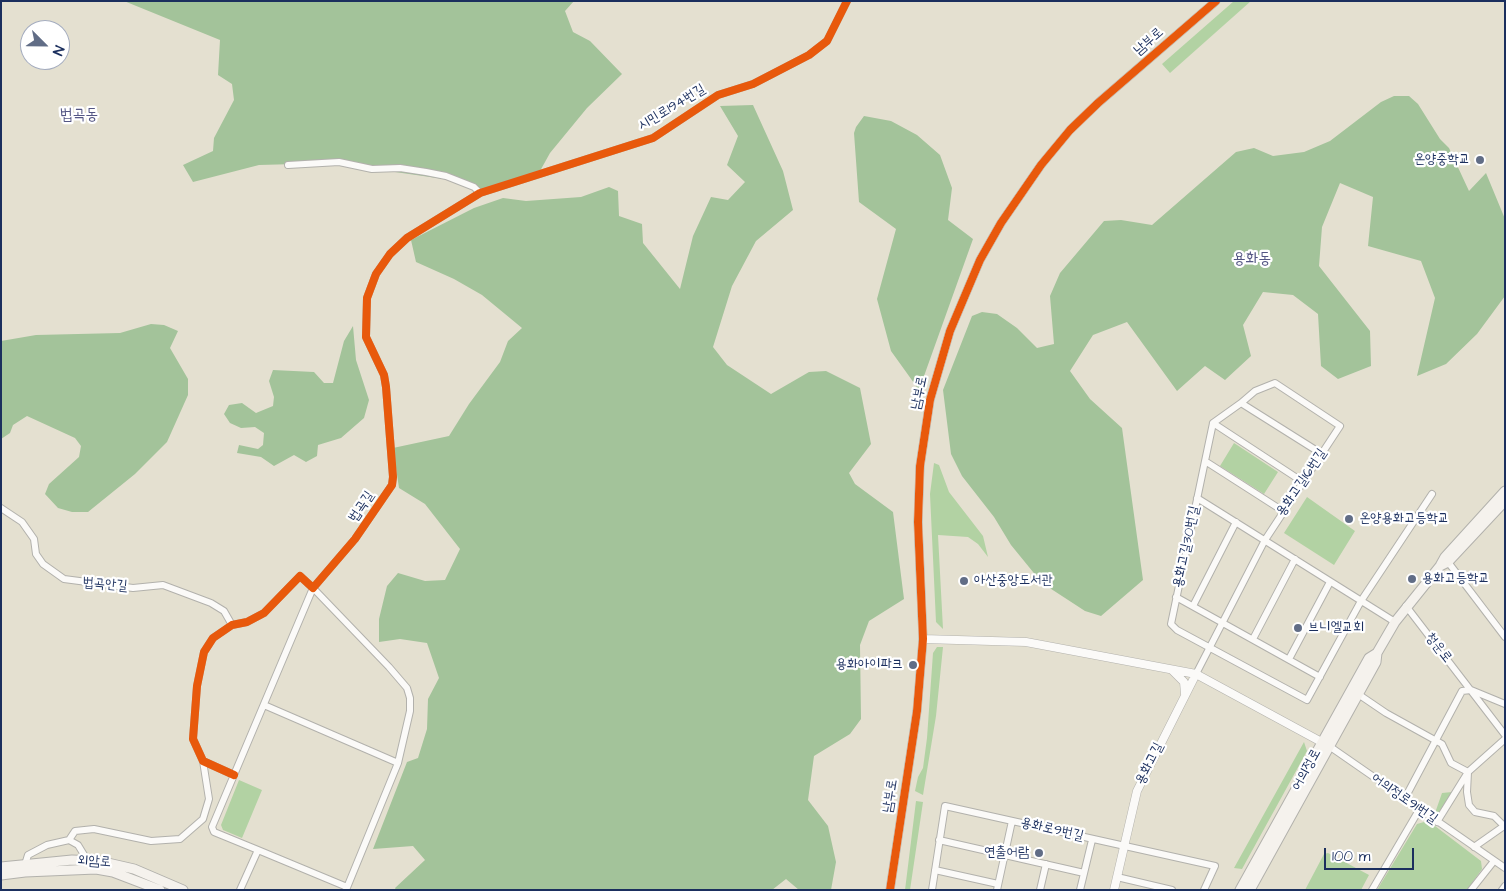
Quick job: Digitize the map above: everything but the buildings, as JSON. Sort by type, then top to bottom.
[{"type":"main road","name":"어의정로","points":[[1444,564],[1445,557],[1505,491]]},
{"type":"main road","name":"어의정로","points":[[1240,890],[1325,744],[1358,694],[1376,662],[1377,653],[1395,622],[1406,606],[1444,564],[1505,501]]},
{"type":"main road","name":"어의정로","points":[[1250,890],[1369,658],[1377,653]]},
{"type":"main road","name":"외암로","points":[[1,867],[24,868],[113,863],[134,869],[183,890]]},
{"type":"main road","name":"외암로","points":[[89,865],[114,872],[160,890]]},
{"type":"main road","name":"외암로","points":[[1,876],[24,868]]},
{"type":"street","name":"시민로194번길","points":[[480,193],[653,138],[718,95],[753,84],[820,48],[827,41],[846,1]]},
{"type":"street","name":"남부로","points":[[890,890],[917,711],[923,638],[918,522],[920,466],[930,400],[939,364],[964,294],[1001,223],[1041,164],[1070,130],[1098,103],[1216,1]]},
{"type":"street","points":[[288,165],[340,162],[372,169],[400,168],[446,176],[474,187],[480,193]]},
{"type":"street","name":"법곡길","points":[[234,775],[313,588],[355,539],[392,485],[393,477],[384,375],[366,337],[368,298],[376,274],[390,254],[407,238],[480,193]]},
{"type":"street","name":"용화고길16번길","points":[[1241,403],[1255,391],[1275,383],[1340,426],[1264,540]]},
{"type":"street","points":[[1303,482],[1213,423],[1241,403],[1322,454]]},
{"type":"street","name":"용화고길30번길","points":[[1210,648],[1177,630],[1171,624],[1213,423]]},
{"type":"street","points":[[1205,461],[1283,511]]},
{"type":"street","points":[[1210,648],[1307,700],[1361,601],[1432,494]]},
{"type":"street","name":"용화고길30번길","points":[[1197,498],[1264,540]]},
{"type":"street","name":"법곡안길","points":[[1,508],[22,522],[34,539],[36,554],[39,559],[64,579],[133,588],[163,585],[211,602],[224,611],[232,625]]},
{"type":"street","name":"용화고길30번길","points":[[1176,597],[1193,606],[1236,522]]},
{"type":"street","points":[[1264,540],[1395,622]]},
{"type":"street","name":"용화고길","points":[[1114,890],[1137,791],[1264,540]]},
{"type":"street","points":[[1253,639],[1295,559]]},
{"type":"street","points":[[1444,564],[1505,637]]},
{"type":"street","points":[[69,840],[75,832],[94,829],[151,841],[180,839],[203,819],[208,799],[203,761],[193,739],[197,686],[204,652],[213,638],[232,625],[247,622],[264,613],[300,576],[407,688],[410,711],[398,763],[347,888],[214,832],[212,827],[234,775],[203,761]]},
{"type":"street","points":[[1289,659],[1330,582]]},
{"type":"street","points":[[1193,606],[1320,676]]},
{"type":"street","name":"청운로","points":[[1406,606],[1505,737]]},
{"type":"street","points":[[923,638],[1026,642],[1196,674],[1325,744]]},
{"type":"street","points":[[1172,670],[1184,682],[1185,697]]},
{"type":"street","points":[[1404,800],[1462,691],[1471,690]]},
{"type":"street","name":"청운로","points":[[1471,690],[1505,704]]},
{"type":"street","points":[[1358,694],[1442,744],[1451,763],[1468,772]]},
{"type":"street","points":[[264,705],[398,763]]},
{"type":"street","points":[[1437,822],[1468,772],[1505,737]]},
{"type":"street","name":"어의정로91번길","points":[[1325,744],[1505,868]]},
{"type":"street","points":[[1468,772],[1467,792],[1469,805],[1475,812],[1494,816],[1504,826],[1474,847]]},
{"type":"street","name":"용화로9번길","points":[[932,890],[945,806],[1215,866],[1204,890]]},
{"type":"street","points":[[1372,890],[1419,810]]},
{"type":"street","name":"용화로9번길","points":[[935,870],[997,887],[1012,821]]},
{"type":"street","points":[[24,868],[28,855],[47,844],[69,840],[78,845],[89,865]]},
{"type":"street","points":[[939,840],[1084,873]]},
{"type":"street","name":"용화로9번길","points":[[1080,890],[1092,840]]},
{"type":"street","points":[[240,890],[258,850]]},
{"type":"street","points":[[1472,890],[1494,860]]},
{"type":"street","points":[[1040,890],[1046,864]]},
{"type":"street","points":[[1117,877],[1172,890]]},
{"type":"street","points":[[1502,890],[1505,886]]},
{"type":"green space","points":[[124,1],[574,1],[565,11],[573,32],[590,41],[622,74],[587,108],[550,153],[540,171],[485,193],[458,181],[332,163],[259,165],[193,182],[183,165],[213,151],[214,138],[234,100],[232,84],[218,75],[220,40]]},
{"type":"green space","points":[[1234,1],[1251,1],[1170,73],[1162,64]]},
{"type":"green space","points":[[1394,96],[1409,96],[1418,104],[1440,139],[1449,148],[1469,191],[1486,173],[1505,219],[1505,296],[1477,334],[1446,364],[1417,376],[1435,298],[1421,261],[1368,246],[1373,197],[1340,183],[1322,227],[1319,266],[1370,331],[1371,366],[1338,379],[1321,366],[1318,314],[1293,295],[1263,292],[1243,325],[1251,356],[1225,380],[1205,366],[1177,391],[1127,322],[1093,335],[1070,371],[1090,399],[1122,428],[1143,580],[1101,616],[1085,611],[1042,583],[1011,545],[994,517],[962,476],[951,454],[943,390],[972,316],[982,312],[997,314],[1017,328],[1037,348],[1054,344],[1050,296],[1060,273],[1104,221],[1121,220],[1152,225],[1236,152],[1254,148],[1273,156],[1304,152],[1330,141],[1381,102]]},
{"type":"green space","points":[[753,105],[783,171],[793,210],[756,241],[732,286],[713,347],[727,365],[771,394],[809,372],[826,371],[860,388],[871,444],[849,473],[855,484],[893,512],[904,599],[869,621],[860,645],[861,719],[850,734],[814,756],[808,800],[828,826],[836,862],[831,890],[799,890],[786,879],[772,890],[396,890],[395,888],[425,860],[413,846],[373,849],[407,762],[418,758],[427,729],[428,699],[439,678],[427,643],[400,639],[379,642],[379,619],[387,586],[398,573],[425,581],[445,580],[460,549],[425,504],[399,488],[393,448],[449,436],[469,404],[500,362],[508,341],[522,328],[482,295],[454,279],[416,262],[411,240],[474,208],[503,198],[526,201],[581,197],[609,187],[618,191],[619,216],[642,224],[643,243],[680,289],[693,236],[711,197],[728,200],[745,182],[727,165],[738,136],[720,106]]},
{"type":"green space","points":[[864,116],[891,121],[917,135],[940,155],[952,188],[948,220],[973,239],[919,390],[891,351],[877,299],[896,229],[859,202],[854,133]]},
{"type":"green space","points":[[151,324],[164,325],[178,331],[170,348],[188,379],[188,395],[167,442],[135,474],[88,512],[72,512],[58,508],[45,494],[49,484],[79,457],[81,446],[75,438],[27,416],[13,425],[10,433],[1,439],[1,341],[36,335],[120,333]]},
{"type":"green space","points":[[353,326],[356,360],[369,400],[364,418],[341,438],[318,445],[317,456],[306,462],[294,455],[274,466],[261,457],[237,453],[239,445],[258,449],[263,445],[264,433],[255,427],[241,428],[230,423],[224,414],[229,405],[242,403],[256,413],[273,406],[274,397],[269,381],[273,370],[314,372],[324,383],[333,383],[344,341]]},
{"type":"green space","points":[[1234,443],[1278,472],[1264,494],[1220,466]]},
{"type":"green space","points":[[934,463],[939,465],[949,492],[983,536],[988,557],[978,544],[968,537],[938,535],[943,629],[936,622],[930,494]]},
{"type":"green space","points":[[1307,497],[1355,531],[1334,565],[1284,533]]},
{"type":"green space","points":[[937,647],[943,647],[936,716],[923,795],[915,791],[918,777],[923,768],[933,653]]},
{"type":"green space","points":[[1304,742],[1307,751],[1242,869],[1234,868]]},
{"type":"green space","points":[[239,780],[262,790],[242,838],[223,830],[221,825]]},
{"type":"green space","points":[[1452,792],[1439,812],[1435,813],[1442,793]]},
{"type":"green space","points":[[916,801],[923,802],[910,890],[905,890]]},
{"type":"green space","points":[[1424,822],[1435,826],[1481,861],[1482,869],[1467,890],[1377,890],[1417,824]]},
{"type":"green space","points":[[1328,853],[1369,875],[1361,890],[1305,890],[1324,854]]},
{"type":"cycle path","points":[[234,775],[203,761],[193,739],[197,686],[204,652],[213,638],[232,625],[247,622],[264,613],[300,576],[313,588],[355,539],[392,485],[393,477],[384,375],[366,337],[367,298],[376,274],[390,254],[407,238],[480,193],[653,138],[718,95],[753,84],[809,55],[827,41],[847,1]]},
{"type":"cycle path","points":[[890,890],[917,711],[923,639],[918,522],[920,466],[930,400],[950,331],[980,260],[1001,223],[1041,165],[1070,130],[1098,103],[1216,1]]},
{"type":"place","name":"온양중학교","points":[[1480,160]]},
{"type":"place","name":"온양용화고등학교","points":[[1349,519]]},
{"type":"place","name":"용화고등학교","points":[[1412,579]]},
{"type":"place","name":"아산중앙도서관","points":[[964,581]]},
{"type":"place","name":"브니엘교회","points":[[1298,628]]},
{"type":"place","name":"용화아이파크","points":[[913,665]]},
{"type":"place","name":"연출어람","points":[[1039,853]]},
{"type":"district","name":"법곡동","points":[[79,116]]},
{"type":"district","name":"용화동","points":[[1252,260]]}]
